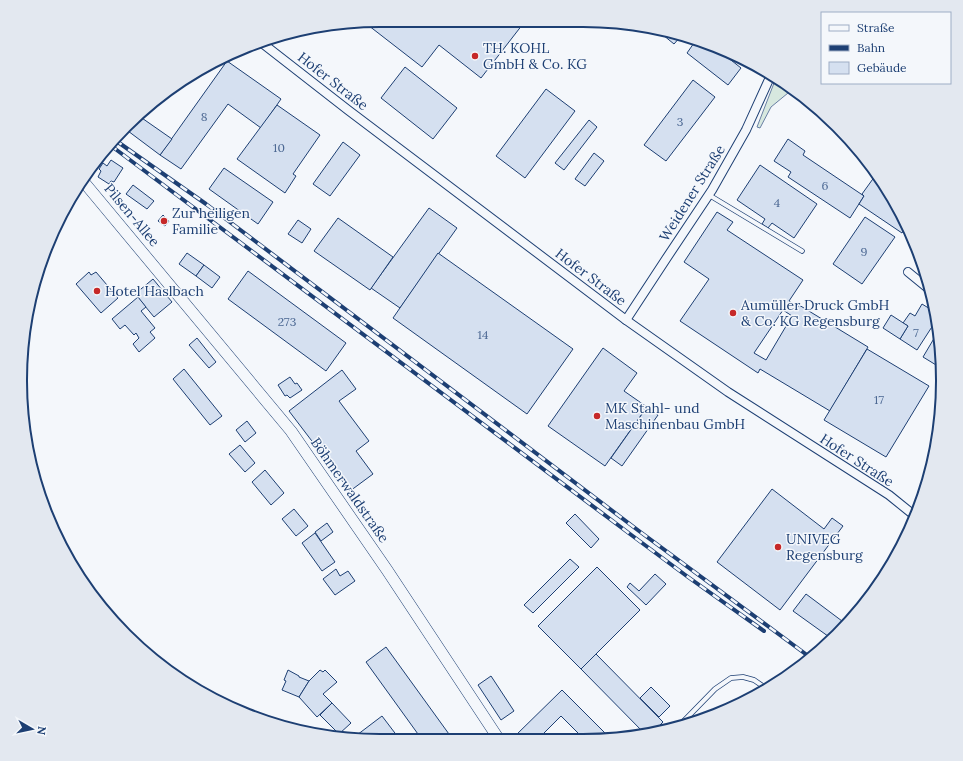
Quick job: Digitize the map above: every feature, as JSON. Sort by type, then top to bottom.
[{"type":"street","name":"Hofer Straße","points":[[266,46],[348,110],[626,320],[728,392],[889,495],[910,512]]},
{"type":"street","name":"Weidener Straße","points":[[626,320],[709,195],[746,130],[768,80]]},
{"type":"street","name":"Pilsen-Allee","points":[[86,185],[157,269]]},
{"type":"street","name":"Böhmerwaldstraße","points":[[157,269],[290,431],[387,570],[495,734]]},
{"type":"street","points":[[908,272],[922,284]]},
{"type":"lane","points":[[709,195],[802,251]]},
{"type":"lane","points":[[686,718],[715,689],[731,678],[743,677],[754,680],[762,685]]},
{"type":"shaded area","points":[[774,84],[788,93],[771,107],[760,128],[757,127]]},
{"type":"building","name":"TH. KOHL GmbH & Co. KG","points":[[371,27],[521,27],[481,78],[439,45],[422,67]]},
{"type":"building","points":[[666,37],[677,40],[674,44]]},
{"type":"building","points":[[693,45],[730,59],[741,68],[728,85],[687,53]]},
{"type":"building","points":[[228,61],[281,99],[261,128],[228,104],[181,169],[160,155],[226,62]]},
{"type":"building","points":[[405,67],[457,108],[433,139],[381,98]]},
{"type":"building","points":[[693,80],[715,97],[666,161],[644,145]]},
{"type":"building","points":[[546,89],[575,111],[525,178],[496,156]]},
{"type":"building","points":[[277,105],[320,135],[293,174],[296,176],[285,193],[237,159]]},
{"type":"building","points":[[143,119],[172,139],[160,155],[130,132]]},
{"type":"building","points":[[589,120],[597,127],[564,170],[555,163]]},
{"type":"building","points":[[788,139],[805,151],[803,155],[864,196],[850,218],[788,177],[791,172],[774,161]]},
{"type":"building","points":[[343,142],[360,155],[330,196],[313,184]]},
{"type":"building","points":[[594,153],[604,161],[585,186],[575,179]]},
{"type":"building","points":[[111,160],[123,168],[114,182],[111,181],[109,184],[98,177],[101,171],[99,169],[103,163],[107,166]]},
{"type":"building","points":[[760,165],[817,204],[794,238],[772,223],[768,228],[762,224],[765,219],[737,200]]},
{"type":"building","points":[[224,168],[273,202],[258,224],[209,189]]},
{"type":"building","points":[[873,179],[900,224],[903,231],[902,233],[859,204],[864,196],[862,194]]},
{"type":"building","points":[[133,185],[154,201],[147,209],[126,194]]},
{"type":"building","points":[[429,208],[457,228],[400,308],[371,288]]},
{"type":"building","name":"Aumüller Druck GmbH & Co. KG Regensburg","points":[[717,212],[733,222],[727,230],[803,280],[789,301],[798,307],[799,305],[868,347],[830,411],[760,369],[758,373],[680,321],[709,279],[684,262]],"holes":[[[783,310],[792,316],[766,360],[754,353]]]},
{"type":"building","name":"Zur heiligen Familie","points":[[163,215],[169,221],[165,226],[158,221]]},
{"type":"building","points":[[865,217],[895,237],[862,284],[833,264]]},
{"type":"building","points":[[338,218],[393,257],[370,290],[314,251]]},
{"type":"building","points":[[298,220],[311,229],[302,243],[288,234]]},
{"type":"building","points":[[187,253],[204,265],[196,276],[179,264]]},
{"type":"building","points":[[438,253],[573,349],[527,414],[393,318]]},
{"type":"building","points":[[204,265],[220,277],[212,288],[196,276]]},
{"type":"building","points":[[248,271],[346,343],[326,371],[228,299]]},
{"type":"building","name":"Hotel Haslbach","points":[[89,272],[91,275],[96,272],[118,298],[101,313],[76,284]]},
{"type":"building","points":[[153,279],[172,302],[154,317],[135,294]]},
{"type":"building","points":[[138,297],[146,307],[141,311],[155,328],[150,332],[155,338],[139,352],[133,344],[139,338],[136,333],[134,335],[125,325],[120,329],[112,319]]},
{"type":"building","points":[[922,304],[928,308],[932,327],[917,350],[900,339],[908,326],[903,323],[910,313],[915,316]]},
{"type":"building","points":[[891,315],[908,326],[900,339],[883,328]]},
{"type":"building","points":[[197,338],[216,362],[209,368],[189,345]]},
{"type":"building","points":[[933,339],[935,365],[923,357]]},
{"type":"building","name":"MK Stahl- und Maschinenbau GmbH","points":[[603,348],[637,373],[624,391],[647,407],[605,466],[548,426]]},
{"type":"building","points":[[867,349],[929,386],[886,457],[824,420]]},
{"type":"building","points":[[184,369],[222,416],[210,425],[173,379]]},
{"type":"building","points":[[342,370],[356,389],[339,401],[369,441],[356,451],[373,474],[350,491],[289,411]]},
{"type":"building","points":[[290,377],[302,390],[290,398],[287,395],[285,396],[278,385]]},
{"type":"building","points":[[647,407],[658,415],[622,466],[611,458]]},
{"type":"building","points":[[247,421],[256,433],[245,442],[236,430]]},
{"type":"building","points":[[240,445],[255,463],[245,472],[229,454]]},
{"type":"building","points":[[265,470],[284,493],[271,505],[252,482]]},
{"type":"building","name":"UNIVEG Regensburg","points":[[772,489],[824,529],[832,518],[843,526],[780,610],[717,562]]},
{"type":"building","points":[[294,509],[308,526],[296,536],[282,519]]},
{"type":"building","points":[[575,514],[599,539],[591,548],[566,523]]},
{"type":"building","points":[[327,523],[333,532],[321,541],[315,532]]},
{"type":"building","points":[[315,533],[335,562],[322,571],[302,543]]},
{"type":"building","points":[[570,559],[579,567],[533,613],[524,605]]},
{"type":"building","points":[[597,567],[640,610],[581,669],[538,626]]},
{"type":"building","points":[[336,569],[340,576],[348,571],[355,581],[335,595],[323,579]]},
{"type":"building","points":[[655,574],[666,584],[646,605],[627,587],[630,583],[639,591]]},
{"type":"building","points":[[806,594],[841,621],[827,635],[793,611]]},
{"type":"building","points":[[386,647],[449,734],[418,734],[366,662]]},
{"type":"building","points":[[596,654],[663,722],[660,725],[640,729],[581,669]]},
{"type":"building","points":[[288,670],[309,681],[299,697],[282,690],[286,681],[284,680]]},
{"type":"building","points":[[320,670],[323,672],[325,670],[337,682],[323,694],[332,703],[317,717],[299,697],[309,681]]},
{"type":"building","points":[[491,676],[514,711],[501,720],[478,685]]},
{"type":"building","points":[[651,687],[670,706],[659,717],[640,698]]},
{"type":"building","points":[[562,690],[605,733],[579,734],[561,716],[543,734],[517,734]]},
{"type":"building","points":[[332,703],[351,723],[342,732],[336,731],[320,715]]},
{"type":"building","points":[[382,716],[396,734],[380,734],[359,733]]},
{"type":"railway","points":[[119,143],[206,204],[639,531],[806,654]]},
{"type":"railway","points":[[114,148],[630,534],[764,631]]},
{"type":"place","name":"TH. KOHL GmbH & Co. KG","points":[[475,56]]},
{"type":"place","name":"Zur heiligen Familie","points":[[164,221]]},
{"type":"place","name":"Hotel Haslbach","points":[[97,291]]},
{"type":"place","name":"Aumüller Druck GmbH & Co. KG Regensburg","points":[[733,313]]},
{"type":"place","name":"MK Stahl- und Maschinenbau GmbH","points":[[597,416]]},
{"type":"place","name":"UNIVEG Regensburg","points":[[778,547]]}]
